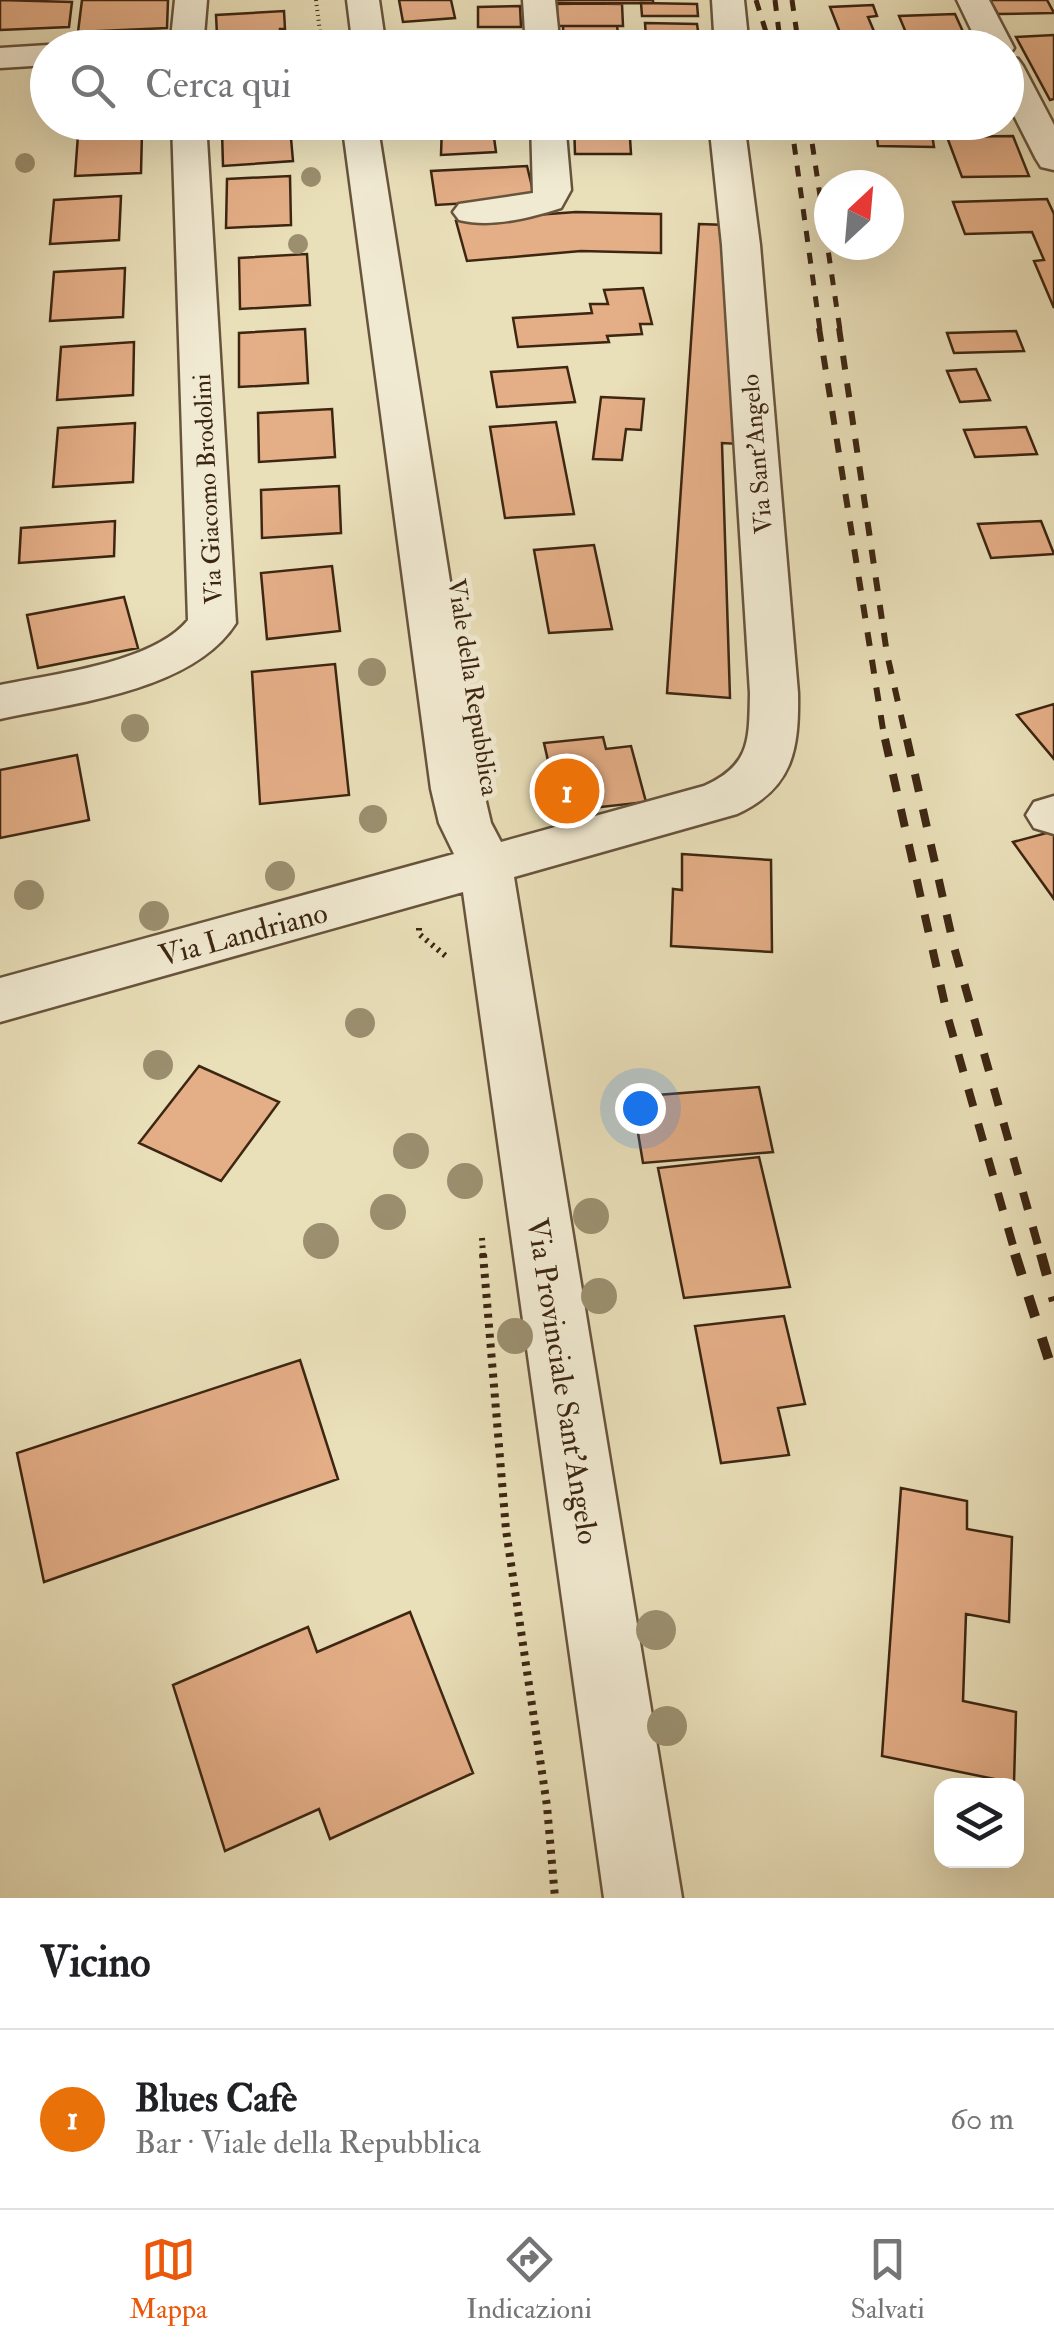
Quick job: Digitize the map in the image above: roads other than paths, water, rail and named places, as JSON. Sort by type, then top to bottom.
[{"type":"street","points":[[188,30],[191,0]]},
{"type":"street","points":[[342,0],[346,30]]},
{"type":"street","points":[[363,0],[367,30]]},
{"type":"street","points":[[540,0],[542,30]]},
{"type":"street","points":[[728,0],[730,30]]},
{"type":"street","points":[[973,0],[988,30]]},
{"type":"street","points":[[0,58],[30,57]]},
{"type":"street","points":[[1024,101],[1054,160]]},
{"type":"street","name":"Via Giacomo Brodolini","points":[[0,702],[170,659],[200,642],[212,623],[190,140]]},
{"type":"street","name":"Viale della Repubblica","points":[[362,140],[457,789],[464,823],[485,863]]},
{"type":"street","name":"Viale della Repubblica","points":[[385,140],[494,805],[493,836],[485,863]]},
{"type":"street","points":[[472,212],[524,208],[548,200],[553,190],[549,140]]},
{"type":"street","name":"Via Sant'Angelo","points":[[728,140],[740,245],[774,693],[769,756],[756,782]]},
{"type":"street","name":"Via Landriano","points":[[0,1000],[422,886],[485,863],[719,800],[756,782]]},
{"type":"street","name":"Via Provinciale Sant'Angelo","points":[[485,863],[643,1898]]},
{"type":"railway","points":[[756,0],[765,30]]},
{"type":"railway","points":[[775,0],[779,30]]},
{"type":"railway","points":[[792,0],[796,30]]},
{"type":"railway","points":[[794,140],[820,330]]},
{"type":"railway","points":[[812,140],[840,330]]},
{"type":"railway","points":[[819,328],[885,742]]},
{"type":"railway","points":[[839,328],[887,654],[907,742]]},
{"type":"railway","points":[[885,739],[948,1018],[1016,1256]]},
{"type":"railway","points":[[907,739],[954,947],[1041,1256]]},
{"type":"railway","points":[[1015,1254],[1054,1376]]},
{"type":"railway","points":[[1041,1254],[1054,1301]]},
{"type":"place","name":"Blues Cafè","points":[[567,791]]}]
